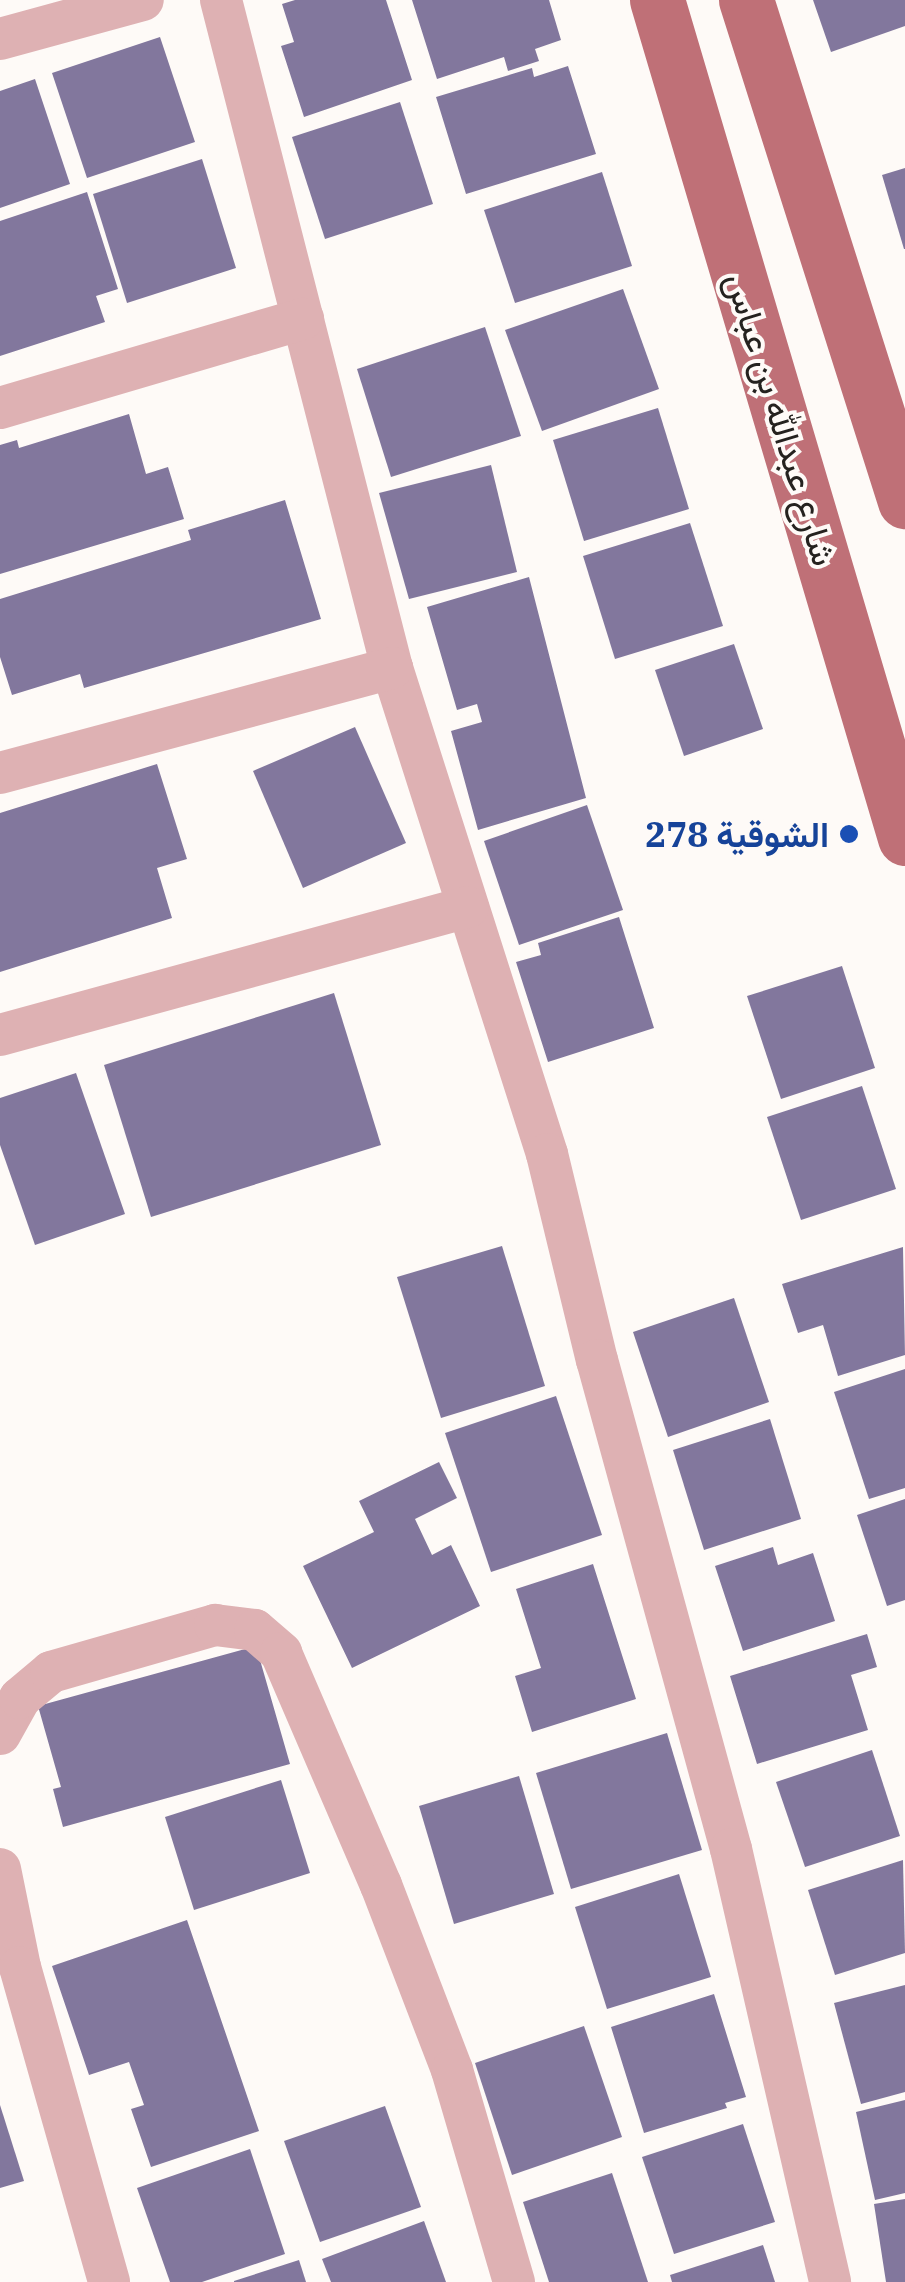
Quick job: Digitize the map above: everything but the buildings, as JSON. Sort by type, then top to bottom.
[{"type":"main road","name":"شارع عبدالله بن عباس","points":[[657,0],[905,838]]},
{"type":"main road","points":[[746,0],[905,501]]},
{"type":"street","points":[[0,39],[143,0]]},
{"type":"street","points":[[221,0],[392,668],[547,1154],[596,1360],[731,1848],[830,2282]]},
{"type":"street","points":[[0,408],[303,319]]},
{"type":"street","points":[[0,774],[392,668]]},
{"type":"street","points":[[0,1035],[468,907]]},
{"type":"street","points":[[0,1734],[20,1698],[51,1672],[69,1666],[215,1625],[256,1630],[282,1653],[382,1885],[452,2070],[514,2282]]},
{"type":"street","points":[[0,1869],[20,1968],[109,2282]]},
{"type":"place","name":"الشوقية 278","points":[[849,834]]}]
